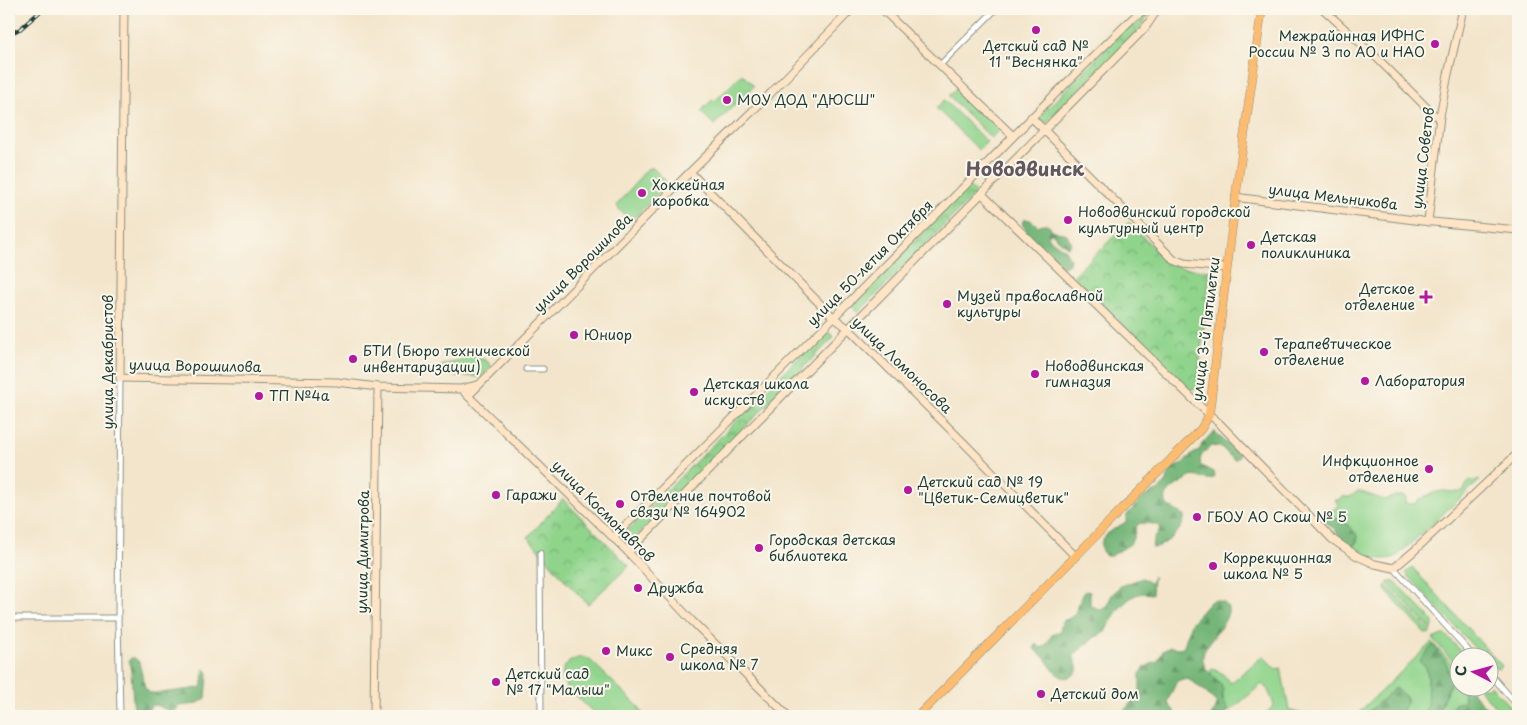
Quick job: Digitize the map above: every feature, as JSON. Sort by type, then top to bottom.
[{"type":"main road","name":"улица 3-й Пятилетки","points":[[918,716],[1201,428],[1209,415],[1226,268],[1262,9]]},
{"type":"street","name":"улица Декабристов","points":[[120,716],[118,618],[124,9]]},
{"type":"street","name":"улица Ворошилова","points":[[468,396],[771,93],[852,9]]},
{"type":"street","points":[[882,9],[1013,136]]},
{"type":"street","points":[[940,65],[996,9]]},
{"type":"street","name":"улица 50-летия Октября","points":[[613,538],[1031,118],[1135,16],[1146,9]]},
{"type":"street","points":[[628,552],[1145,28],[1158,9]]},
{"type":"street","points":[[1322,9],[1379,60],[1434,115],[1440,116]]},
{"type":"street","name":"улица Советов","points":[[1463,9],[1440,116],[1428,222],[1518,230]]},
{"type":"street","points":[[1031,118],[1174,260],[1184,264],[1226,268]]},
{"type":"street","name":"улица Ломоносова","points":[[690,172],[833,317],[849,329],[1075,556]]},
{"type":"street","points":[[982,194],[1219,423],[1332,539],[1357,556],[1375,564],[1394,568],[1466,648]]},
{"type":"street","name":"улица Мельникова","points":[[1236,196],[1428,222]]},
{"type":"street","points":[[526,369],[543,368]]},
{"type":"street","name":"улица Ворошилова","points":[[120,378],[337,382],[378,387],[461,389],[478,386]]},
{"type":"street","name":"улица Димитрова","points":[[374,716],[378,387]]},
{"type":"street","name":"улица Космонавтов","points":[[461,389],[628,552],[692,621],[788,716]]},
{"type":"street","points":[[1394,568],[1518,453]]},
{"type":"street","points":[[540,553],[541,716]]},
{"type":"street","points":[[9,618],[118,618]]},
{"type":"street","points":[[1500,685],[1518,706]]},
{"type":"green space","points":[[1146,12],[1149,15],[1136,33],[1045,124],[1039,117],[1129,25]]},
{"type":"green space","name":"МОУ ДОД \"ДЮСШ\"","points":[[742,74],[754,86],[714,125],[701,111],[713,99],[715,101]]},
{"type":"green space","points":[[957,87],[1000,129],[991,138],[949,96]]},
{"type":"green space","points":[[944,100],[987,142],[979,150],[936,108]]},
{"type":"green space","name":"Хоккейная коробка","points":[[649,168],[653,168],[666,181],[666,185],[633,219],[628,218],[617,205]]},
{"type":"green space","points":[[969,186],[976,193],[858,313],[851,306]]},
{"type":"green space","points":[[1025,219],[1038,226],[1047,224],[1054,231],[1067,234],[1071,243],[1068,247],[1052,233],[1049,233],[1047,237],[1065,250],[1070,259],[1069,264],[1061,267],[1044,252],[1038,242],[1032,241],[1022,222]]},
{"type":"green space","points":[[1129,222],[1168,263],[1182,268],[1210,271],[1197,388],[1190,390],[1073,276]]},
{"type":"green space","points":[[826,330],[834,337],[633,540],[626,532]]},
{"type":"green space","points":[[474,355],[487,361],[492,367],[481,377],[440,375],[441,366]]},
{"type":"green space","points":[[1214,431],[1239,457],[1233,459],[1221,447],[1211,446],[1202,454],[1200,463],[1201,466],[1214,472],[1214,478],[1190,477],[1167,494],[1167,505],[1184,516],[1182,526],[1178,531],[1158,547],[1153,548],[1153,542],[1160,527],[1155,524],[1140,523],[1136,527],[1130,544],[1111,556],[1106,556],[1102,551],[1101,544],[1109,532],[1126,522],[1127,515],[1139,501],[1158,491],[1165,483],[1172,468],[1184,463],[1191,455],[1199,451],[1202,444]]},
{"type":"green space","points":[[1480,480],[1397,556],[1391,558],[1371,558],[1359,553],[1348,545],[1353,546],[1357,542],[1358,536],[1348,525],[1337,518],[1327,516],[1324,520],[1326,523],[1315,515],[1320,512],[1330,512],[1339,505],[1335,500],[1339,500],[1341,497],[1350,497],[1358,491],[1385,500],[1395,496],[1404,496],[1406,498],[1405,503],[1414,504],[1435,493],[1463,491],[1469,481]]},
{"type":"green space","points":[[563,499],[629,566],[588,604],[528,537]]},
{"type":"green space","points":[[1329,516],[1342,521],[1358,536],[1355,545],[1348,545],[1335,529],[1326,523],[1325,518]]},
{"type":"green space","points":[[1412,567],[1486,648],[1475,648],[1406,573]]},
{"type":"green space","points":[[1153,576],[1152,594],[1137,594],[1131,598],[1120,608],[1105,632],[1095,637],[1074,655],[1077,672],[1072,676],[1067,678],[1059,675],[1034,649],[1036,644],[1041,648],[1043,647],[1052,635],[1060,632],[1062,621],[1075,613],[1086,591],[1090,592],[1090,605],[1102,609],[1106,607],[1112,595],[1120,586],[1143,578],[1151,584]]},
{"type":"green space","points":[[1395,582],[1432,620],[1432,630],[1387,583]]},
{"type":"green space","points":[[1386,585],[1431,632],[1429,634],[1425,633],[1385,590]]},
{"type":"green space","points":[[1213,600],[1224,603],[1228,608],[1227,615],[1206,648],[1203,660],[1204,665],[1222,687],[1222,698],[1228,708],[1225,716],[1210,716],[1216,708],[1216,702],[1196,684],[1186,678],[1177,681],[1169,698],[1168,704],[1176,716],[1120,716],[1140,691],[1140,674],[1145,667],[1158,661],[1163,651],[1170,647],[1180,648],[1184,646],[1191,623]]},
{"type":"green space","points":[[1446,635],[1458,648],[1450,648],[1450,658],[1433,639]]},
{"type":"green space","points":[[1432,642],[1450,662],[1450,672],[1426,667],[1429,694],[1428,705],[1421,716],[1398,716],[1407,702],[1407,698],[1395,688],[1364,716],[1355,716]]},
{"type":"green space","points":[[1433,645],[1447,664],[1450,683],[1437,716],[1421,716],[1427,708],[1428,677],[1426,667],[1419,661]]},
{"type":"green space","points":[[1263,656],[1276,669],[1281,668],[1289,710],[1308,716],[1263,716],[1274,705],[1268,690],[1262,684],[1227,712],[1228,708],[1223,700],[1223,691],[1211,674],[1211,669],[1222,673],[1230,683]]},
{"type":"green space","points":[[131,658],[135,658],[139,662],[145,688],[150,693],[199,688],[203,682],[204,669],[208,674],[206,698],[197,704],[180,706],[174,712],[152,705],[148,710],[147,716],[136,716],[129,661]]},
{"type":"green space","points":[[576,658],[589,659],[637,705],[642,716],[597,716],[566,686],[562,676],[565,667]]},
{"type":"green space","points":[[1450,686],[1450,698],[1464,698],[1464,702],[1452,708],[1455,716],[1437,716]]},
{"type":"green space","points":[[1395,688],[1407,698],[1407,702],[1398,716],[1364,716]]},
{"type":"green space","points":[[1500,695],[1518,716],[1504,716],[1487,698],[1500,698]]},
{"type":"green space","points":[[1464,698],[1477,698],[1494,716],[1455,716],[1452,708],[1455,704],[1464,701]]},
{"type":"railway","points":[[9,34],[20,29],[43,9]]},
{"type":"place","name":"Детский сад № 11 \"Веснянка\"","points":[[1036,30]]},
{"type":"place","name":"Межрайонная ИФНС России № 3 по АО и НАО","points":[[1435,44]]},
{"type":"place","name":"МОУ ДОД \"ДЮСШ\"","points":[[727,100]]},
{"type":"place","name":"Хоккейная коробка","points":[[642,193]]},
{"type":"place","name":"Новодвинский городской культурный центр","points":[[1068,220]]},
{"type":"place","name":"Детская поликлиника","points":[[1251,245]]},
{"type":"place","name":"Детское отделение","points":[[1426,297]]},
{"type":"place","name":"Музей православной культуры","points":[[947,304]]},
{"type":"place","name":"Юниор","points":[[574,335]]},
{"type":"place","name":"Терапевтическое отделение","points":[[1264,352]]},
{"type":"place","name":"БТИ (Бюро технической инвентаризации)","points":[[353,359]]},
{"type":"place","name":"Новодвинская гимназия","points":[[1035,374]]},
{"type":"place","name":"Лаборатория","points":[[1365,381]]},
{"type":"place","name":"Детская школа искусств","points":[[694,392]]},
{"type":"place","name":"ТП №4а","points":[[259,396]]},
{"type":"place","name":"Инфкционное отделение","points":[[1429,469]]},
{"type":"place","name":"Детский сад № 19 \"Цветик-Семицветик\"","points":[[908,490]]},
{"type":"place","name":"Гаражи","points":[[496,495]]},
{"type":"place","name":"Отделение почтовой связи № 164902","points":[[620,504]]},
{"type":"place","name":"ГБОУ АО Скош № 5","points":[[1197,517]]},
{"type":"place","name":"Городская детская библиотека","points":[[759,548]]},
{"type":"place","name":"Коррекционная школа № 5","points":[[1213,566]]},
{"type":"place","name":"Дружба","points":[[638,588]]},
{"type":"place","name":"Микс","points":[[606,651]]},
{"type":"place","name":"Средняя школа № 7","points":[[670,657]]},
{"type":"place","name":"Детский сад № 17 \"Малыш\"","points":[[496,682]]},
{"type":"place","name":"Детский дом","points":[[1041,694]]},
{"type":"district","name":"Новодвинск","points":[[1025,169]]}]
